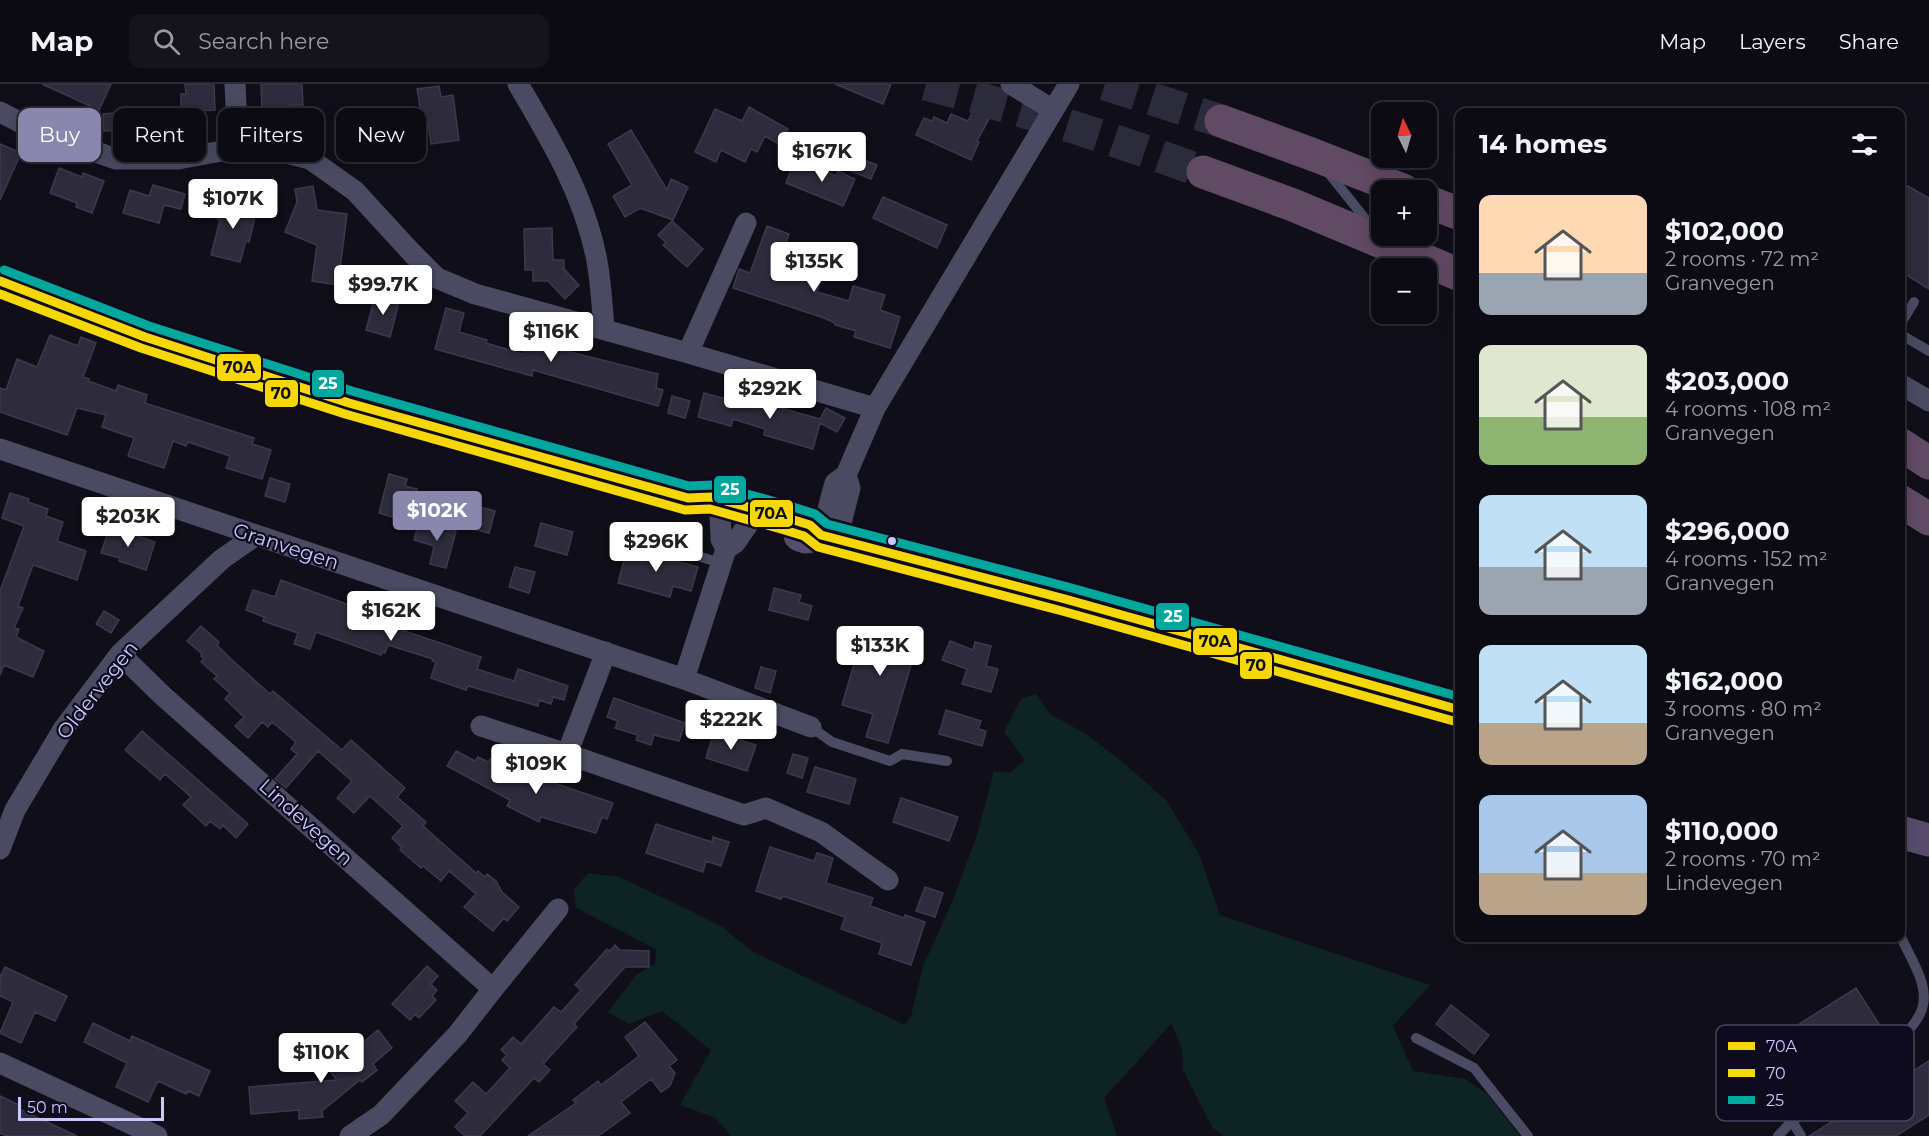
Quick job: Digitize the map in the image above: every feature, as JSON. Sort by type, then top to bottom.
[{"type":"highway","points":[[1221,121],[1378,180]]},
{"type":"highway","points":[[1203,172],[1371,238]]},
{"type":"highway","points":[[1437,205],[1455,212]]},
{"type":"highway","points":[[1392,246],[1455,273]]},
{"type":"highway","points":[[1905,447],[1929,463]]},
{"type":"highway","points":[[1905,504],[1929,519]]},
{"type":"main road","points":[[0,281],[145,337],[248,371],[349,403],[688,498],[707,510],[806,537],[829,537],[1455,709]]},
{"type":"main road","points":[[688,498],[711,497],[784,517],[810,525],[829,537]]},
{"type":"main road","points":[[1905,833],[1929,840]]},
{"type":"street","points":[[235,84],[236,108]]},
{"type":"street","points":[[518,84],[560,158],[584,214],[599,272],[604,329]]},
{"type":"street","points":[[1011,84],[1053,110]]},
{"type":"street","points":[[829,537],[835,483],[846,475],[875,408],[1069,84]]},
{"type":"street","points":[[0,112],[37,131],[116,159],[178,159],[218,152]]},
{"type":"street","points":[[314,162],[355,190],[412,254],[437,278],[475,294],[875,408]]},
{"type":"street","points":[[688,353],[746,223]]},
{"type":"street","points":[[1905,387],[1929,401]]},
{"type":"street","name":"Granvegen","points":[[0,449],[606,652],[811,728]]},
{"type":"street","points":[[684,679],[723,556],[721,539],[735,518]]},
{"type":"street","points":[[723,556],[735,543],[735,518]]},
{"type":"street","name":"Oldervegen","points":[[0,849],[15,810],[64,728],[120,654],[222,559],[255,536]]},
{"type":"street","points":[[567,754],[606,652]]},
{"type":"street","name":"Lindevegen","points":[[120,654],[162,695],[493,989]]},
{"type":"street","points":[[482,726],[744,815],[766,807],[821,832],[888,880]]},
{"type":"street","points":[[350,1136],[381,1115],[457,1035],[558,909]]},
{"type":"street","points":[[0,1063],[157,1136]]},
{"type":"lane","points":[[1314,155],[1371,226]]},
{"type":"lane","points":[[1905,317],[1914,302]]},
{"type":"lane","points":[[1905,337],[1929,351]]},
{"type":"lane","points":[[630,536],[723,556]]},
{"type":"lane","name":"Granvegen","points":[[811,728],[832,742],[891,761],[902,754],[947,761]]},
{"type":"lane","points":[[1903,942],[1923,987],[1923,1006],[1912,1025]]},
{"type":"lane","points":[[1416,1038],[1474,1068],[1528,1136]]},
{"type":"lane","points":[[1778,1136],[1792,1121],[1801,1136]]},
{"type":"green space","points":[[1036,694],[1050,714],[1086,734],[1167,801],[1199,854],[1220,915],[1430,985],[1393,1026],[1413,1071],[1465,1079],[1487,1094],[1520,1136],[1223,1136],[1212,1127],[1183,1070],[1182,1048],[1171,1024],[1104,1098],[1117,1136],[731,1136],[716,1118],[680,1105],[711,1050],[662,1011],[629,1024],[608,1012],[637,974],[655,964],[656,949],[576,908],[574,889],[588,873],[619,877],[722,927],[753,952],[905,1025],[911,1016],[923,966],[953,900],[977,835],[994,771],[1010,773],[1025,760],[1004,732],[1021,699]]},
{"type":"building","points":[[42,84],[111,84],[100,108],[95,108]]},
{"type":"building","points":[[185,84],[214,84],[215,110],[181,108],[181,94],[186,94]]},
{"type":"building","points":[[261,84],[302,84],[303,105],[291,105],[291,108],[262,108]]},
{"type":"building","points":[[835,84],[891,84],[883,104]]},
{"type":"building","points":[[439,86],[441,97],[453,95],[459,140],[431,144],[428,124],[426,124],[426,108],[420,108],[417,89]]},
{"type":"building","points":[[979,100],[995,108],[977,141],[979,142],[971,160],[916,135],[924,118],[932,121],[934,117],[947,123],[951,114],[968,121]]},
{"type":"building","points":[[749,107],[788,129],[780,145],[765,136],[757,152],[751,149],[745,162],[721,150],[716,162],[695,152],[715,109],[742,121]]},
{"type":"building","points":[[113,113],[113,131],[104,131],[103,114]]},
{"type":"building","points":[[631,130],[667,190],[671,179],[688,187],[673,220],[640,208],[625,217],[613,196],[632,185],[608,144]]},
{"type":"building","points":[[0,144],[18,152],[18,160],[0,200]]},
{"type":"building","points":[[856,157],[877,165],[871,179],[851,171]]},
{"type":"building","points":[[810,164],[836,176],[838,171],[855,179],[843,206],[786,183],[793,165],[807,171]]},
{"type":"building","points":[[59,168],[82,177],[83,173],[104,181],[92,213],[76,207],[77,203],[50,193]]},
{"type":"building","points":[[153,185],[185,194],[181,209],[164,205],[159,223],[123,213],[130,190],[149,196]]},
{"type":"building","points":[[313,186],[317,210],[347,214],[338,285],[312,281],[317,245],[285,232],[297,202],[295,189]]},
{"type":"building","points":[[1908,186],[1929,198],[1929,289],[1905,274],[1905,191]]},
{"type":"building","points":[[883,197],[947,225],[937,248],[873,218]]},
{"type":"building","points":[[220,200],[257,209],[249,242],[246,241],[240,262],[211,255],[220,220],[216,218]]},
{"type":"building","points":[[672,221],[703,249],[687,267],[663,245],[666,242],[658,235]]},
{"type":"building","points":[[767,226],[789,234],[780,259],[823,272],[817,292],[849,301],[853,286],[885,295],[880,310],[900,317],[890,348],[854,337],[856,331],[835,325],[824,318],[733,288],[739,269],[750,273]]},
{"type":"building","points":[[552,228],[553,260],[564,260],[564,269],[579,285],[565,299],[548,281],[533,281],[533,270],[525,270],[524,229]]},
{"type":"building","points":[[375,296],[399,302],[390,337],[366,330]]},
{"type":"building","points":[[446,308],[464,313],[459,332],[487,340],[486,343],[523,354],[525,348],[548,353],[550,347],[658,374],[656,388],[663,390],[658,406],[533,370],[532,376],[435,349]]},
{"type":"building","points":[[50,335],[78,346],[81,337],[96,343],[83,377],[89,379],[88,381],[116,391],[118,385],[147,395],[145,403],[254,438],[252,444],[271,450],[262,479],[226,468],[230,456],[188,442],[186,446],[173,441],[164,468],[128,456],[134,438],[102,427],[106,415],[77,408],[67,435],[0,412],[0,388],[6,390],[17,359],[37,367]]},
{"type":"building","points":[[704,393],[762,409],[776,412],[777,407],[820,419],[826,408],[845,418],[837,432],[820,423],[813,449],[764,435],[765,429],[733,419],[731,426],[698,417]]},
{"type":"building","points":[[672,396],[690,401],[685,418],[668,413]]},
{"type":"building","points":[[389,474],[407,479],[405,486],[417,489],[409,522],[379,513]]},
{"type":"building","points":[[270,478],[290,484],[285,502],[265,496]]},
{"type":"building","points":[[10,493],[29,499],[28,502],[48,509],[46,516],[63,522],[57,541],[86,551],[77,580],[33,565],[18,606],[23,608],[14,628],[19,629],[16,637],[44,651],[33,677],[4,665],[0,675],[0,591],[24,526],[2,518]]},
{"type":"building","points":[[463,502],[495,511],[489,533],[454,524],[459,506],[462,506]]},
{"type":"building","points":[[419,522],[456,531],[446,568],[430,564],[434,546],[414,540]]},
{"type":"building","points":[[541,523],[573,532],[567,555],[535,546]]},
{"type":"building","points":[[110,526],[155,542],[146,570],[119,561],[120,558],[101,553]]},
{"type":"building","points":[[627,548],[698,567],[691,591],[673,586],[670,597],[618,583]]},
{"type":"building","points":[[515,567],[535,572],[529,593],[509,587]]},
{"type":"building","points":[[281,580],[363,610],[361,616],[481,657],[477,669],[514,681],[518,669],[568,686],[564,700],[553,697],[551,704],[539,700],[538,706],[468,686],[466,690],[431,678],[436,662],[432,661],[433,659],[388,645],[385,653],[382,652],[381,655],[316,632],[310,649],[294,644],[298,633],[263,621],[264,617],[246,610],[253,590],[275,597]]},
{"type":"building","points":[[774,588],[801,595],[799,602],[812,606],[808,620],[769,610]]},
{"type":"building","points":[[104,611],[119,620],[111,633],[96,624]]},
{"type":"building","points":[[201,626],[219,642],[217,645],[232,660],[270,694],[273,691],[342,750],[351,740],[405,788],[397,797],[426,822],[423,826],[476,873],[478,871],[485,877],[487,874],[496,881],[502,892],[519,907],[507,921],[504,918],[493,931],[464,907],[476,894],[449,871],[441,881],[400,850],[402,848],[392,838],[403,826],[370,796],[354,813],[337,798],[352,781],[318,751],[286,788],[275,779],[297,754],[291,749],[296,742],[272,722],[268,727],[262,722],[248,738],[235,726],[244,717],[225,699],[230,693],[214,679],[217,676],[201,662],[204,659],[202,654],[187,641]]},
{"type":"building","points":[[856,627],[887,636],[889,629],[919,638],[888,743],[866,737],[873,714],[842,705],[857,654],[849,651]]},
{"type":"building","points":[[950,641],[973,650],[975,642],[991,646],[986,666],[998,669],[991,692],[962,684],[967,669],[942,660]]},
{"type":"building","points":[[761,667],[776,671],[770,693],[755,688]]},
{"type":"building","points":[[614,698],[685,723],[679,741],[654,735],[651,745],[636,740],[638,735],[615,728],[618,721],[607,717]]},
{"type":"building","points":[[946,710],[981,721],[978,729],[986,731],[982,746],[939,734]]},
{"type":"building","points":[[142,731],[248,824],[236,838],[223,825],[220,829],[210,821],[206,826],[183,805],[191,797],[165,774],[160,780],[125,750]]},
{"type":"building","points":[[714,732],[756,745],[747,771],[706,758]]},
{"type":"building","points":[[456,751],[475,761],[478,757],[488,762],[490,759],[507,768],[506,772],[542,790],[545,780],[613,803],[607,819],[602,817],[596,833],[541,817],[539,822],[507,806],[510,800],[447,766]]},
{"type":"building","points":[[793,754],[808,758],[802,778],[787,773]]},
{"type":"building","points":[[815,767],[856,779],[849,804],[807,792]]},
{"type":"building","points":[[901,798],[958,817],[949,841],[893,822]]},
{"type":"building","points":[[656,824],[712,842],[713,837],[729,842],[721,866],[706,861],[703,872],[646,853]]},
{"type":"building","points":[[770,847],[814,861],[817,853],[833,858],[826,883],[873,898],[870,906],[904,918],[905,915],[925,922],[911,965],[879,954],[882,943],[841,929],[845,917],[783,896],[781,899],[756,891]]},
{"type":"building","points":[[925,887],[943,893],[935,917],[916,911]]},
{"type":"building","points":[[615,945],[620,950],[649,951],[649,967],[625,967],[574,1024],[577,1027],[543,1064],[550,1070],[539,1082],[534,1078],[480,1136],[465,1136],[455,1127],[468,1113],[455,1101],[473,1082],[486,1094],[510,1068],[502,1060],[507,1055],[501,1050],[513,1037],[521,1044],[554,1007],[561,1012],[581,990],[575,985],[607,949],[610,951]]},
{"type":"building","points":[[427,966],[438,976],[431,984],[437,990],[432,996],[436,1000],[419,1018],[415,1014],[410,1020],[392,1004]]},
{"type":"building","points":[[5,967],[67,996],[55,1021],[35,1012],[21,1043],[0,1033],[13,1002],[0,996],[0,977]]},
{"type":"building","points":[[1856,988],[1880,1025],[1797,1025]]},
{"type":"building","points":[[1451,1005],[1489,1035],[1474,1054],[1436,1024]]},
{"type":"building","points":[[645,1022],[677,1060],[669,1066],[675,1073],[670,1086],[661,1092],[651,1079],[621,1102],[630,1113],[598,1136],[528,1136],[576,1103],[573,1100],[598,1081],[601,1085],[639,1056],[625,1037]]},
{"type":"building","points":[[93,1023],[130,1041],[132,1036],[210,1071],[199,1096],[188,1091],[186,1094],[158,1081],[148,1102],[116,1087],[127,1063],[84,1042]]},
{"type":"building","points":[[378,1030],[392,1048],[373,1064],[377,1070],[362,1082],[360,1080],[322,1111],[323,1117],[299,1119],[299,1110],[251,1114],[249,1087],[337,1080],[329,1070]]},
{"type":"building","points":[[1929,1061],[1929,1115],[1896,1136],[1809,1136],[1833,1121],[1914,1121],[1914,1070]]},
{"type":"building","points":[[0,1096],[21,1106],[19,1109],[77,1136],[7,1136],[0,1133]]},
{"type":"tunnel","points":[[926,84],[1066,125],[1203,172]]},
{"type":"tunnel","points":[[1105,84],[1221,121]]},
{"type":"transit line","name":"25","points":[[4,270],[149,326],[352,391],[689,486],[713,485],[787,505],[815,514],[827,524],[1068,587],[1455,696]]},
{"type":"transit line","name":"70A","points":[[0,281],[145,337],[349,403],[688,498],[711,497],[784,517],[810,525],[821,535],[1065,599],[1455,709]]},
{"type":"transit line","name":"70","points":[[0,294],[141,348],[345,414],[685,510],[710,509],[804,536],[818,547],[1062,611],[1455,721]]}]
